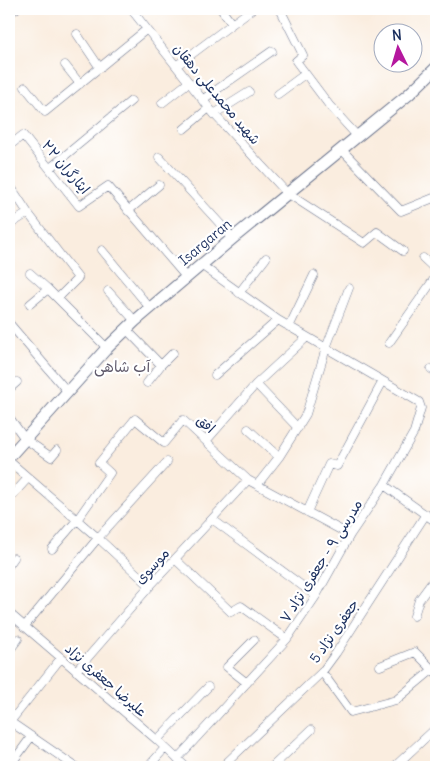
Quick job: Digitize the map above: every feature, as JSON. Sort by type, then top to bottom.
[{"type":"main road","name":"Isargaran","points":[[9,457],[67,390],[126,329],[287,193],[408,95],[436,68]]},
{"type":"street","points":[[9,13],[16,9]]},
{"type":"street","name":"شهید محمدعلی دهقان","points":[[131,9],[202,100],[287,193],[364,244],[377,232],[403,251]]},
{"type":"street","points":[[221,9],[232,24]]},
{"type":"street","points":[[176,66],[252,9]]},
{"type":"street","points":[[280,9],[303,55],[296,61],[329,105],[358,137]]},
{"type":"street","points":[[26,86],[46,112],[147,29]]},
{"type":"street","points":[[77,34],[100,68]]},
{"type":"street","points":[[202,100],[272,51]]},
{"type":"street","points":[[65,65],[80,84]]},
{"type":"street","points":[[278,94],[306,74]]},
{"type":"street","points":[[162,103],[188,82]]},
{"type":"street","points":[[184,129],[212,111],[249,92]]},
{"type":"street","points":[[50,168],[130,101]]},
{"type":"street","name":"ایثارگران ۲۲","points":[[9,146],[23,135],[79,206],[108,186],[186,277]]},
{"type":"street","points":[[342,150],[401,211],[436,197]]},
{"type":"street","points":[[159,157],[233,238]]},
{"type":"street","points":[[9,184],[28,213],[78,278],[58,298]]},
{"type":"street","points":[[128,211],[159,186]]},
{"type":"street","points":[[9,225],[28,213]]},
{"type":"street","points":[[102,250],[150,308]]},
{"type":"street","points":[[239,293],[266,258]]},
{"type":"street","points":[[423,258],[436,270]]},
{"type":"street","points":[[201,265],[278,320],[383,382],[337,466],[329,464],[307,512]]},
{"type":"street","points":[[30,273],[58,298],[107,348]]},
{"type":"street","points":[[289,327],[314,275]]},
{"type":"street","points":[[389,343],[436,276]]},
{"type":"street","points":[[257,485],[279,456],[306,414],[326,348],[349,288]]},
{"type":"street","points":[[30,304],[48,289]]},
{"type":"street","points":[[108,291],[135,321]]},
{"type":"street","points":[[215,375],[278,320]]},
{"type":"street","points":[[9,323],[67,390]]},
{"type":"street","points":[[126,329],[161,365]]},
{"type":"street","points":[[206,441],[256,384],[307,337]]},
{"type":"street","points":[[147,382],[173,353]]},
{"type":"street","points":[[9,389],[17,382]]},
{"type":"street","name":"مدرسی ۹ - جعفری نژاد ۷","points":[[177,759],[287,639],[316,596],[350,535],[384,485],[414,432],[421,405],[419,402],[383,382]]},
{"type":"street","points":[[256,384],[298,428]]},
{"type":"street","points":[[9,417],[26,439],[50,457],[57,450]]},
{"type":"street","name":"افق","points":[[77,520],[110,473],[99,463],[135,418],[164,443],[183,420],[248,480],[350,535]]},
{"type":"street","points":[[248,429],[279,456]]},
{"type":"street","points":[[9,461],[150,586]]},
{"type":"street","points":[[24,627],[98,538],[166,462]]},
{"type":"street","points":[[9,499],[28,478]]},
{"type":"street","name":"موسوی","points":[[76,671],[150,586],[248,480]]},
{"type":"street","points":[[384,485],[436,522]]},
{"type":"street","name":"جعفری نژاد 5","points":[[222,767],[322,672],[336,654],[426,514]]},
{"type":"street","points":[[212,519],[316,596]]},
{"type":"street","points":[[52,549],[77,520]]},
{"type":"street","points":[[9,565],[14,558]]},
{"type":"street","points":[[176,560],[231,612],[241,606],[287,639]]},
{"type":"street","points":[[414,616],[419,600],[436,577]]},
{"type":"street","name":"علیرضا جعفری نژاد","points":[[9,614],[186,767]]},
{"type":"street","points":[[9,651],[18,639]]},
{"type":"street","points":[[247,683],[227,667],[254,640]]},
{"type":"street","points":[[322,672],[351,712],[396,700],[434,671],[414,652],[380,666]]},
{"type":"street","points":[[61,658],[10,722],[76,767]]},
{"type":"street","points":[[157,740],[208,687]]},
{"type":"street","points":[[394,767],[436,728]]},
{"type":"street","points":[[272,767],[311,730]]},
{"type":"street","points":[[9,766],[31,737]]},
{"type":"street","points":[[148,767],[165,748]]},
{"type":"district","name":"آب شاهی","points":[[122,366]]}]
